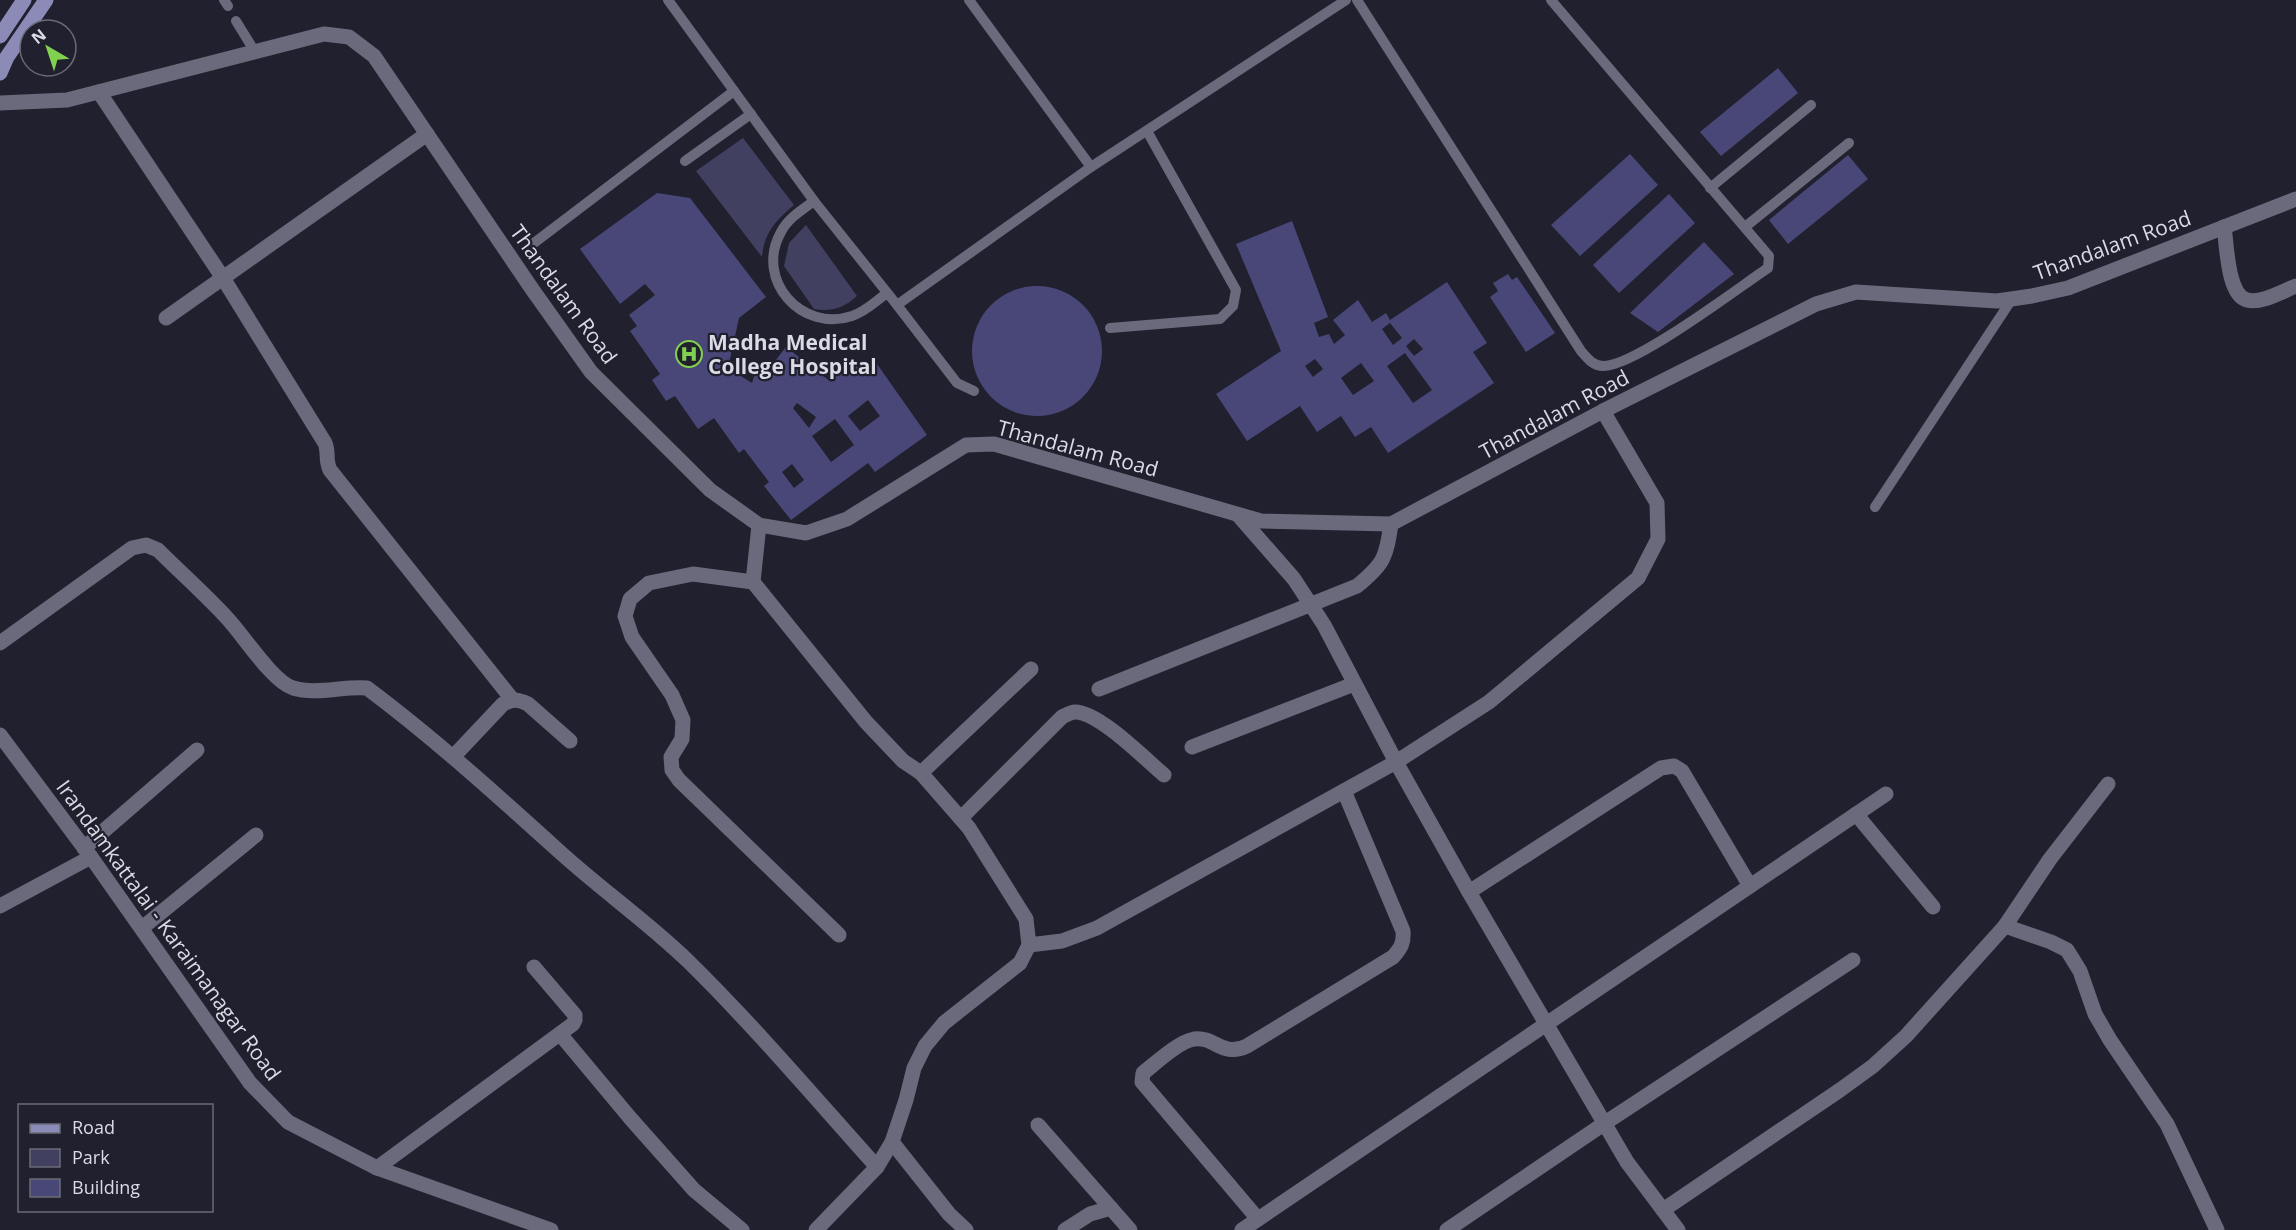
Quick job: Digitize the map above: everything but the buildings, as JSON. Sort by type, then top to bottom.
[{"type":"main road","points":[[0,36],[24,0]]},
{"type":"main road","points":[[0,73],[7,57],[46,0]]},
{"type":"street","name":"Thandalam Road","points":[[0,104],[67,100],[324,34],[349,37],[374,56],[591,372],[710,490],[759,525],[806,533],[847,519],[966,445],[994,444],[1260,522],[1391,524],[1603,411],[1816,304],[1856,292],[1997,301],[2068,288],[2296,199]]},
{"type":"street","points":[[99,92],[223,278],[326,443],[327,464],[330,470],[512,699]]},
{"type":"street","points":[[166,318],[427,134]]},
{"type":"street","points":[[2224,227],[2232,285],[2239,295],[2246,300],[2259,300],[2296,286]]},
{"type":"street","points":[[1029,945],[1062,941],[1097,928],[1396,762],[1489,702],[1638,578],[1658,539],[1657,503],[1603,411]]},
{"type":"street","points":[[1239,516],[1294,579],[1312,606],[1469,892],[1628,1161],[1678,1230]]},
{"type":"street","points":[[1098,689],[1312,606],[1357,586],[1377,570],[1386,552],[1391,524]]},
{"type":"street","points":[[753,582],[759,525]]},
{"type":"street","points":[[0,643],[132,548],[146,545],[158,550],[228,618],[277,678],[293,688],[314,690],[367,688],[453,757],[597,885],[655,930],[734,1007],[877,1167]]},
{"type":"street","points":[[816,1230],[877,1167],[892,1142],[914,1068],[925,1046],[944,1023],[1020,963],[1029,945],[1026,919],[961,818],[921,773],[903,761],[866,722],[753,582],[693,574],[649,583],[630,598],[625,616],[632,637],[672,695],[683,720],[682,739],[671,757],[672,770],[838,934]]},
{"type":"street","points":[[921,773],[1031,669]]},
{"type":"street","points":[[1192,747],[1354,684]]},
{"type":"street","points":[[453,757],[503,704],[512,699],[528,704],[570,741]]},
{"type":"street","points":[[961,818],[1062,717],[1074,711],[1101,721],[1164,775]]},
{"type":"street","name":"Irandamkattalai - Karaimanagar Road","points":[[0,735],[142,928],[250,1083],[288,1122],[377,1168],[551,1230]]},
{"type":"street","points":[[0,906],[87,852],[197,750]]},
{"type":"street","points":[[1469,892],[1661,768],[1674,766],[1682,771],[1749,886]]},
{"type":"street","points":[[1663,1210],[1873,1066],[1906,1036],[2005,926],[2050,859],[2108,784]]},
{"type":"street","points":[[1258,1219],[1142,1082],[1141,1077],[1143,1073],[1185,1042],[1195,1039],[1210,1042],[1229,1051],[1239,1050],[1393,957],[1401,948],[1404,940],[1402,931],[1344,791]]},
{"type":"street","points":[[1242,1230],[1546,1022],[1886,794]]},
{"type":"street","points":[[1856,814],[1934,907]]},
{"type":"street","points":[[142,928],[256,835]]},
{"type":"street","points":[[2005,926],[2067,950],[2080,971],[2095,1014],[2167,1124],[2217,1230]]},
{"type":"street","points":[[1447,1230],[1853,960]]},
{"type":"street","points":[[377,1168],[573,1024],[575,1015],[534,967]]},
{"type":"street","points":[[560,1034],[694,1190],[742,1230]]},
{"type":"street","points":[[1038,1125],[1131,1230]]},
{"type":"street","points":[[892,1142],[949,1214],[966,1230]]},
{"type":"street","points":[[1065,1230],[1090,1214],[1111,1208]]},
{"type":"lane","points":[[668,0],[814,201],[957,383],[974,391]]},
{"type":"lane","points":[[969,0],[1091,167]]},
{"type":"lane","points":[[897,305],[1091,167],[1346,0]]},
{"type":"lane","points":[[1357,0],[1581,351],[1593,364],[1604,366],[1646,351],[1768,268],[1769,256],[1551,0]]},
{"type":"lane","points":[[236,21],[255,52]]},
{"type":"lane","points":[[534,243],[734,91]]},
{"type":"lane","points":[[1710,188],[1811,105]]},
{"type":"lane","points":[[685,161],[751,114]]},
{"type":"lane","points":[[1110,328],[1220,319],[1233,306],[1236,290],[1147,131]]},
{"type":"lane","points":[[1745,227],[1850,143]]},
{"type":"lane","points":[[814,201],[786,224],[776,242],[774,273],[788,300],[804,313],[834,320],[855,315],[887,293]]},
{"type":"lane","points":[[1875,507],[2012,299]]},
{"type":"green space","points":[[743,138],[794,205],[768,234],[762,257],[696,171]]},
{"type":"green space","points":[[806,225],[857,296],[847,304],[826,310],[814,309],[784,266],[789,243]]},
{"type":"place","name":"Madha Medical College Hospital","points":[[689,354]]}]
